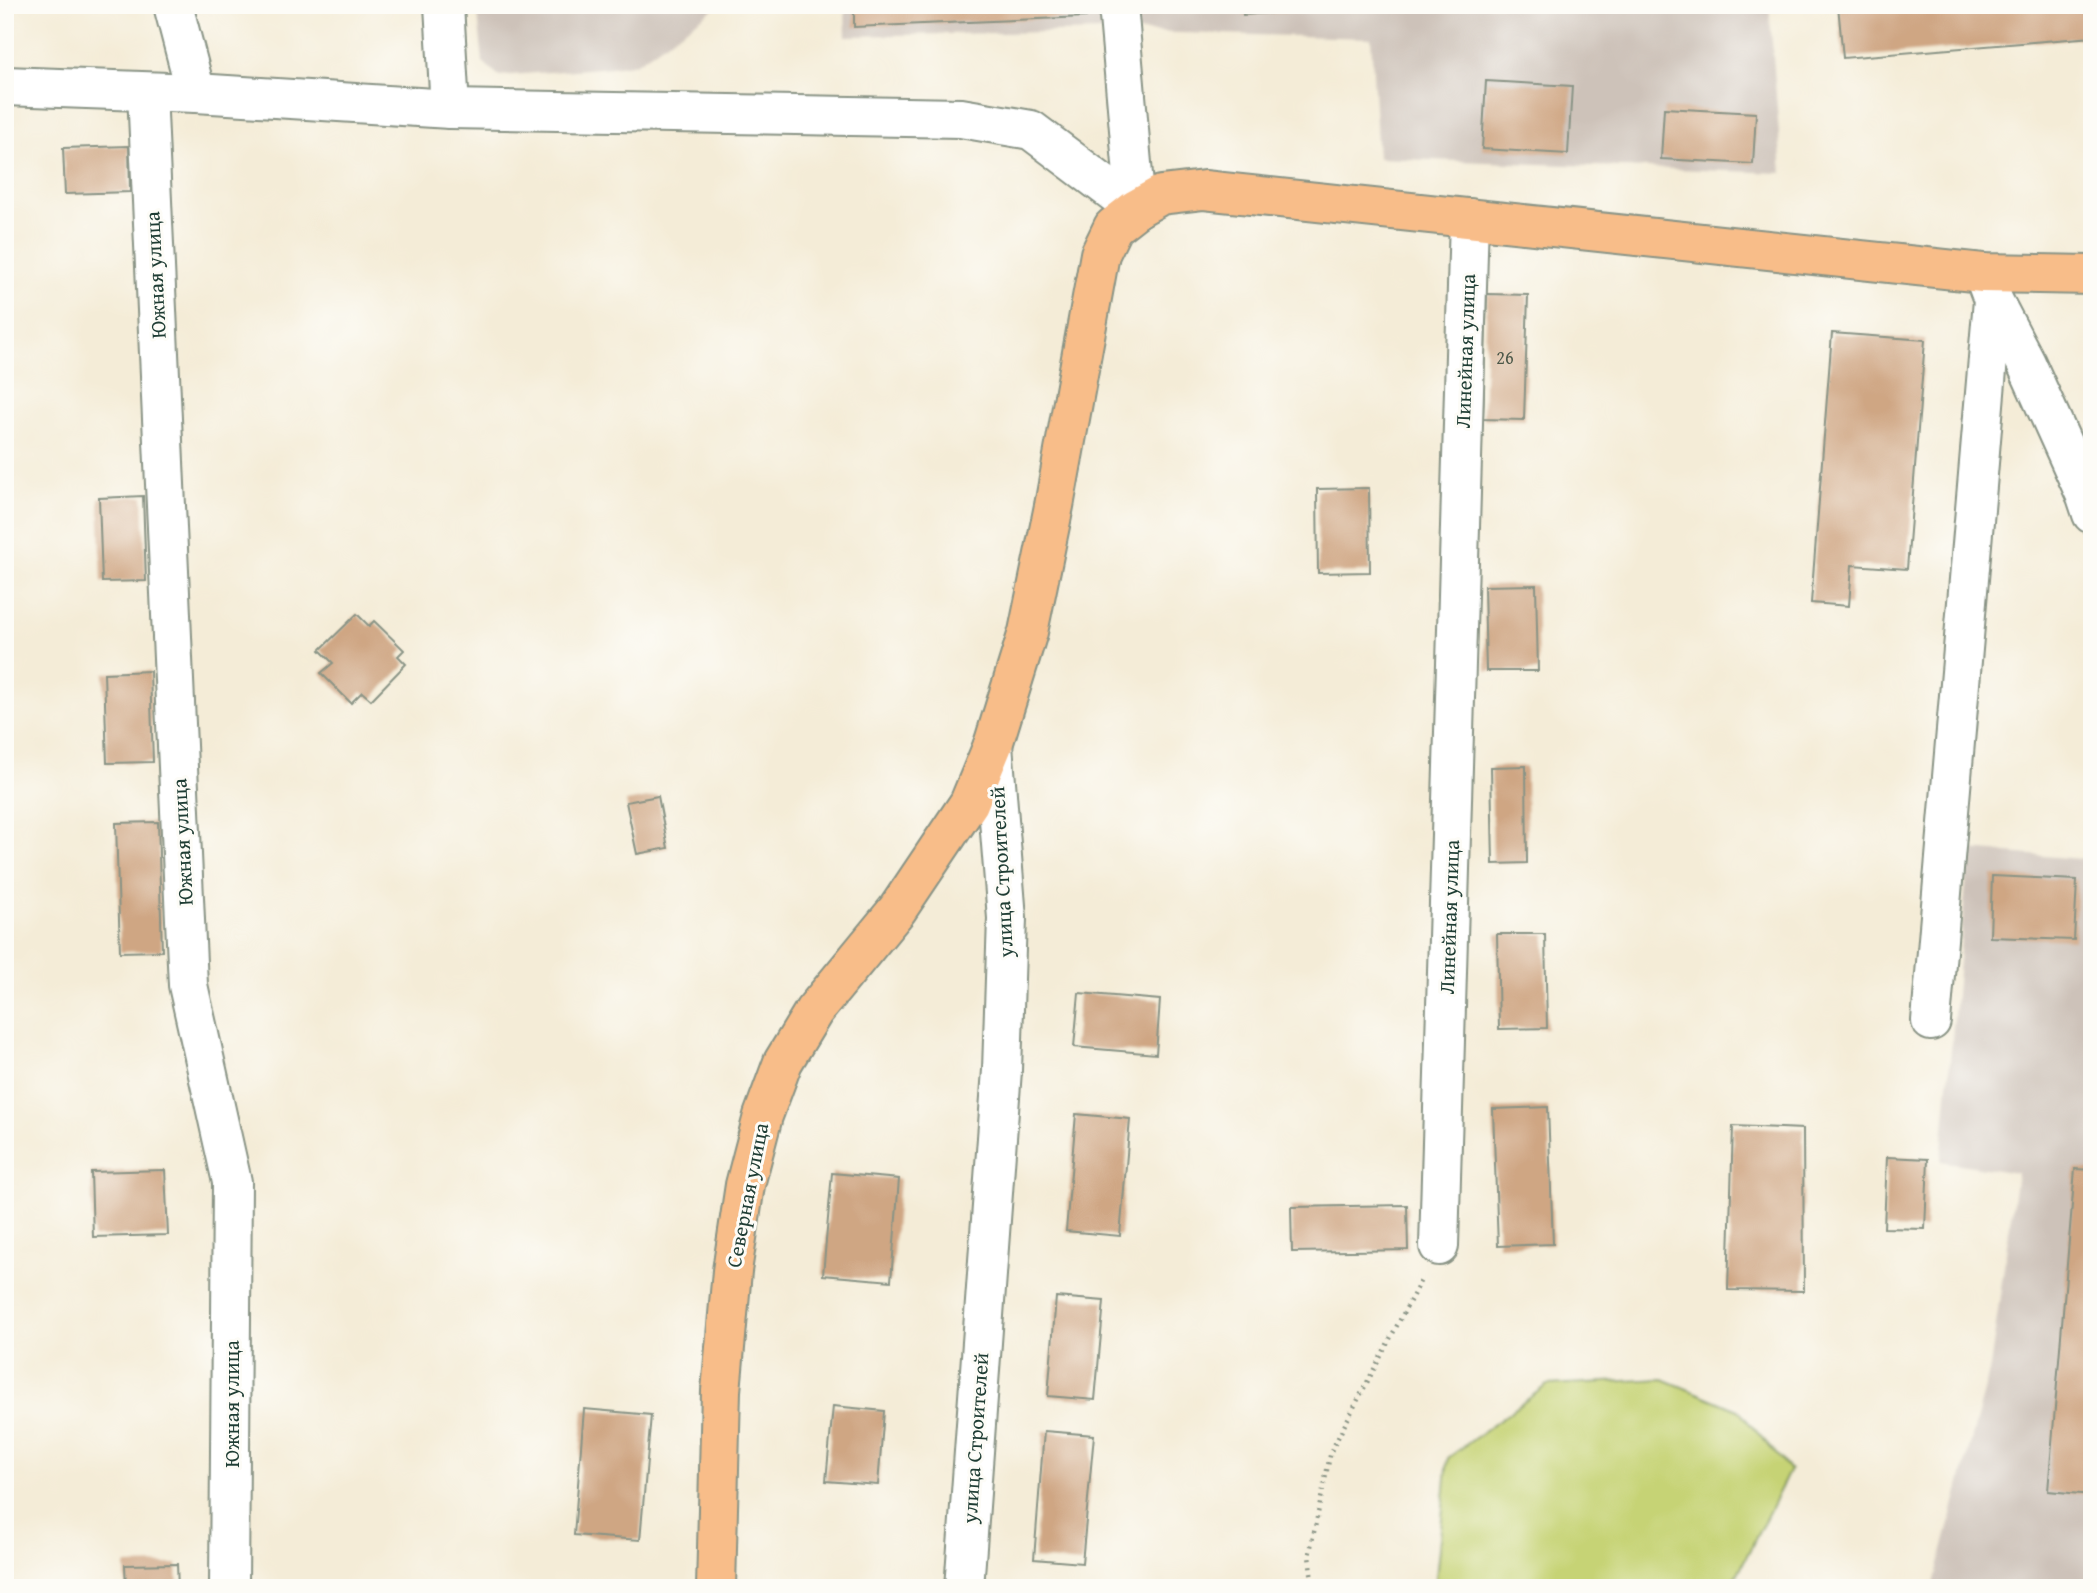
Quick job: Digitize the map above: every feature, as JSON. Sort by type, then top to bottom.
[{"type":"main road","points":[[1149,202],[1204,190],[1469,218],[1988,286],[2092,275]]},
{"type":"main road","name":"улица Строителей","points":[[993,745],[1028,632],[1057,492],[1100,254],[1113,227],[1149,202]]},
{"type":"main road","name":"Северная улица","points":[[716,1588],[721,1391],[732,1271],[745,1185],[762,1116],[783,1062],[814,1011],[897,909],[969,803],[993,745]]},
{"type":"street","points":[[173,5],[196,93]]},
{"type":"street","points":[[444,5],[450,109]]},
{"type":"street","points":[[1118,5],[1149,202]]},
{"type":"street","points":[[5,86],[196,93],[450,109],[961,118],[1031,130],[1149,202]]},
{"type":"street","name":"Южная улица","points":[[147,92],[188,985],[232,1182],[229,1588]]},
{"type":"street","name":"Линейная улица","points":[[1439,1246],[1469,218]]},
{"type":"street","points":[[1988,286],[2026,363],[2092,514]]},
{"type":"street","points":[[1931,1021],[1988,286]]},
{"type":"street","name":"улица Строителей","points":[[964,1588],[1002,1070],[1007,932],[993,745]]},
{"type":"path","points":[[1313,1588],[1309,1556],[1331,1451],[1439,1246]]},
{"type":"shaded area","points":[[477,5],[719,5],[637,63],[499,76],[483,62]]},
{"type":"shaded area","points":[[845,5],[1769,5],[1782,173],[1378,158],[1371,38],[1106,31],[846,36]]},
{"type":"shaded area","points":[[1969,850],[2092,860],[2092,1588],[1933,1588],[1990,1368],[2017,1173],[1941,1161]]},
{"type":"green space","points":[[1663,1379],[1738,1410],[1790,1470],[1733,1583],[1726,1588],[1435,1588],[1448,1458],[1547,1385]]},
{"type":"building","points":[[854,5],[1086,5],[1086,17],[854,27]]},
{"type":"building","points":[[1242,5],[1354,5],[1354,7],[1243,15]]},
{"type":"building","points":[[1838,5],[2092,5],[2092,37],[1843,58]]},
{"type":"building","points":[[1486,81],[1572,86],[1568,154],[1482,149]]},
{"type":"building","points":[[1664,108],[1756,113],[1753,164],[1661,159]]},
{"type":"building","points":[[129,146],[130,192],[65,194],[63,148]]},
{"type":"building","points":[[1487,294],[1528,295],[1524,420],[1483,419]]},
{"type":"building","points":[[1832,333],[1925,340],[1907,569],[1852,565],[1849,606],[1811,603]]},
{"type":"building","points":[[1369,488],[1370,572],[1318,573],[1317,489]]},
{"type":"building","points":[[143,496],[146,581],[102,582],[99,498]]},
{"type":"building","points":[[1536,585],[1538,671],[1486,671],[1484,586]]},
{"type":"building","points":[[357,614],[369,626],[374,621],[404,650],[398,656],[406,664],[371,700],[362,692],[351,703],[321,673],[333,663],[320,650]]},
{"type":"building","points":[[150,671],[153,762],[107,763],[104,673]]},
{"type":"building","points":[[1526,766],[1527,863],[1493,864],[1491,767]]},
{"type":"building","points":[[658,796],[668,848],[637,854],[626,802]]},
{"type":"building","points":[[158,822],[162,951],[120,952],[116,823]]},
{"type":"building","points":[[1992,876],[2077,880],[2074,940],[1990,937]]},
{"type":"building","points":[[1497,934],[1545,934],[1547,1028],[1499,1029]]},
{"type":"building","points":[[1079,993],[1160,1000],[1156,1054],[1074,1047]]},
{"type":"building","points":[[1548,1107],[1553,1244],[1498,1246],[1493,1109]]},
{"type":"building","points":[[1076,1114],[1130,1119],[1120,1236],[1066,1231]]},
{"type":"building","points":[[1733,1126],[1803,1129],[1804,1291],[1728,1290]]},
{"type":"building","points":[[1887,1157],[1928,1159],[1925,1229],[1884,1228]]},
{"type":"building","points":[[2075,1169],[2092,1170],[2092,1495],[2048,1491]]},
{"type":"building","points":[[165,1170],[168,1235],[93,1237],[91,1172]]},
{"type":"building","points":[[832,1173],[899,1179],[891,1281],[823,1275]]},
{"type":"building","points":[[1407,1205],[1408,1250],[1292,1252],[1291,1207]]},
{"type":"building","points":[[1056,1297],[1104,1301],[1095,1400],[1048,1396]]},
{"type":"building","points":[[833,1406],[884,1411],[878,1485],[826,1481]]},
{"type":"building","points":[[584,1409],[651,1415],[640,1540],[574,1535]]},
{"type":"building","points":[[1044,1431],[1094,1435],[1082,1563],[1034,1559]]},
{"type":"building","points":[[177,1564],[178,1588],[126,1588],[125,1565]]}]
